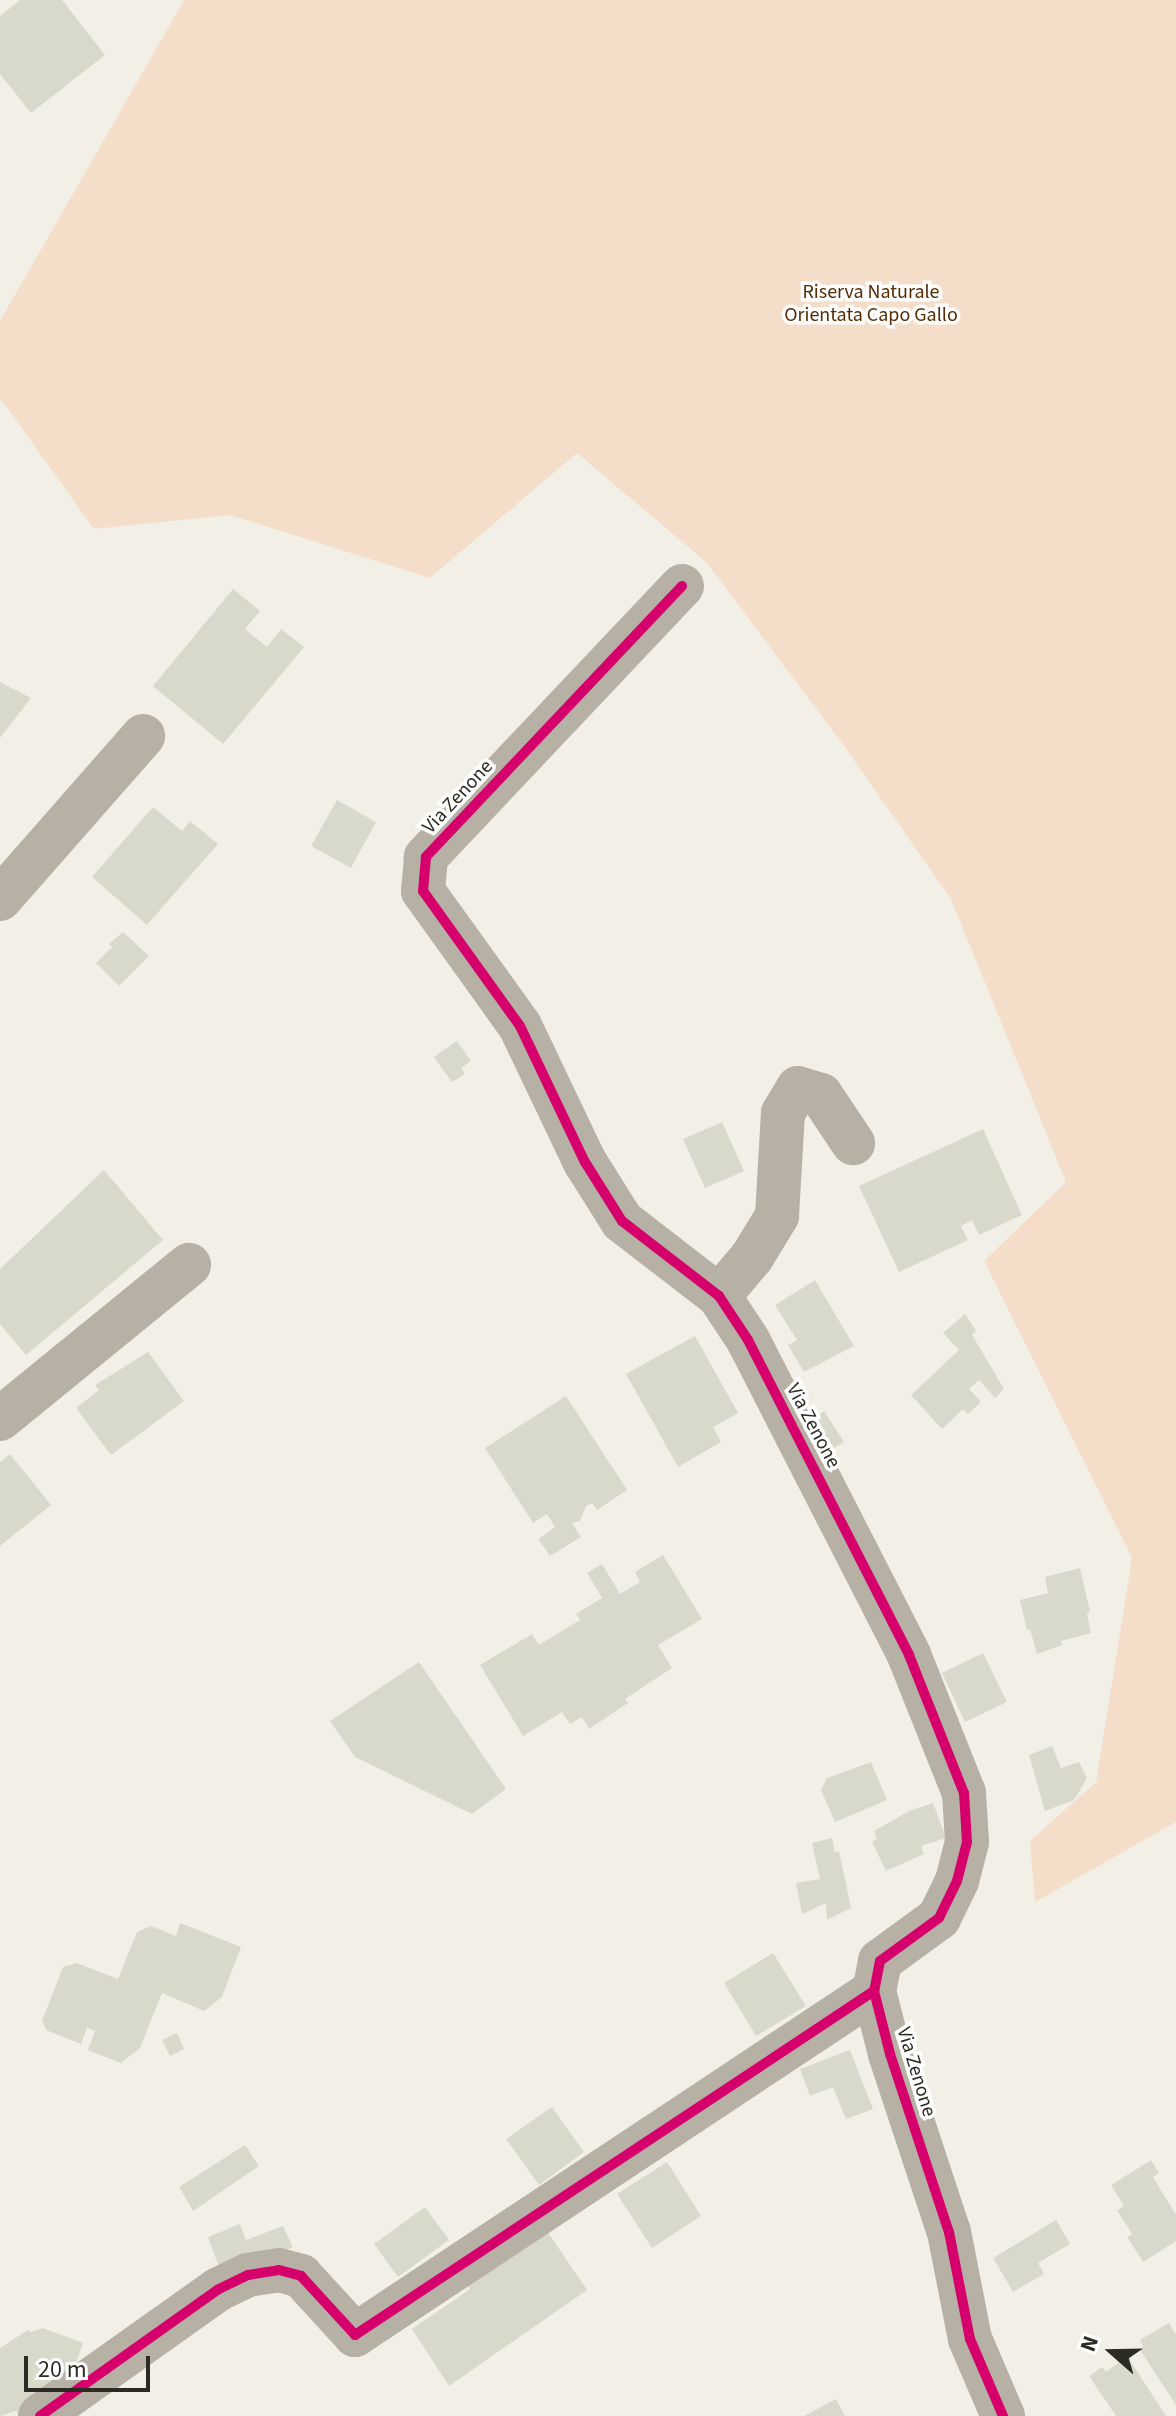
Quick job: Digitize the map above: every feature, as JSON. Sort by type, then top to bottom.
[{"type":"street","name":"Via Zenone","points":[[682,586],[426,857],[423,891],[520,1026],[585,1162],[622,1221],[719,1296],[748,1340],[909,1655],[964,1793],[967,1842],[957,1881],[939,1918],[880,1961],[874,1991],[890,2054],[949,2232],[970,2339],[1003,2416]]},
{"type":"street","points":[[0,899],[143,736]]},
{"type":"street","points":[[719,1296],[752,1257],[777,1216],[783,1113],[798,1088],[821,1095],[853,1143]]},
{"type":"street","points":[[0,1419],[189,1265]]},
{"type":"street","points":[[40,2416],[219,2289],[248,2275],[279,2270],[301,2276],[355,2335],[874,1991]]},
{"type":"green space","name":"Riserva Naturale Orientata Capo Gallo","points":[[184,0],[1176,0],[1176,1822],[1035,1902],[1030,1841],[1096,1782],[1132,1558],[984,1261],[1066,1182],[951,899],[847,750],[706,562],[577,453],[430,578],[230,515],[94,529],[0,398],[0,321]]},
{"type":"building","points":[[20,0],[62,0],[105,55],[31,113],[0,74],[0,16]]},
{"type":"building","points":[[233,589],[260,611],[245,629],[267,647],[281,629],[304,647],[223,744],[153,686]]},
{"type":"building","points":[[0,682],[31,698],[0,738]]},
{"type":"building","points":[[337,800],[376,822],[351,868],[311,846]]},
{"type":"building","points":[[153,807],[182,831],[190,821],[218,844],[147,925],[92,877]]},
{"type":"building","points":[[123,932],[149,956],[119,986],[96,963],[112,947],[109,944]]},
{"type":"building","points":[[457,1041],[471,1061],[461,1068],[465,1074],[452,1082],[434,1057]]},
{"type":"building","points":[[722,1122],[744,1171],[705,1188],[683,1139]]},
{"type":"building","points":[[983,1129],[1022,1215],[979,1235],[972,1220],[961,1226],[968,1240],[899,1272],[859,1186]]},
{"type":"building","points":[[104,1170],[163,1240],[26,1355],[0,1324],[0,1269]]},
{"type":"building","points":[[815,1280],[854,1346],[804,1372],[788,1345],[797,1340],[775,1305]]},
{"type":"building","points":[[965,1314],[976,1331],[972,1335],[1004,1389],[995,1398],[979,1380],[969,1389],[981,1402],[968,1414],[963,1409],[942,1429],[911,1395],[959,1350],[943,1333]]},
{"type":"building","points":[[695,1336],[738,1413],[713,1427],[721,1442],[678,1467],[626,1374]]},
{"type":"building","points":[[148,1352],[184,1401],[111,1455],[76,1408],[99,1390],[95,1385]]},
{"type":"building","points":[[566,1396],[627,1490],[597,1510],[592,1503],[586,1506],[580,1521],[572,1523],[581,1537],[550,1556],[538,1539],[555,1527],[547,1514],[533,1523],[485,1448]]},
{"type":"building","points":[[824,1411],[844,1442],[822,1455],[805,1427]]},
{"type":"building","points":[[10,1454],[51,1505],[0,1546],[0,1462]]},
{"type":"building","points":[[663,1555],[702,1619],[658,1645],[672,1668],[625,1699],[628,1703],[589,1729],[582,1717],[570,1724],[562,1712],[523,1736],[480,1665],[532,1634],[539,1645],[580,1620],[576,1614],[602,1598],[587,1573],[602,1564],[620,1594],[640,1582],[635,1572]]},
{"type":"building","points":[[1080,1568],[1090,1612],[1087,1613],[1091,1633],[1061,1641],[1062,1645],[1037,1654],[1020,1600],[1048,1593],[1045,1577]]},
{"type":"building","points":[[983,1653],[1007,1702],[965,1722],[942,1673]]},
{"type":"building","points":[[419,1662],[506,1789],[472,1814],[355,1757],[330,1721]]},
{"type":"building","points":[[1052,1746],[1061,1768],[1079,1762],[1087,1778],[1074,1800],[1045,1811],[1029,1755]]},
{"type":"building","points":[[871,1762],[887,1800],[835,1822],[821,1790],[827,1778]]},
{"type":"building","points":[[933,1803],[946,1838],[921,1846],[924,1854],[886,1871],[872,1842],[877,1839],[874,1831],[909,1811]]},
{"type":"building","points":[[832,1838],[835,1852],[839,1851],[851,1908],[827,1920],[826,1903],[802,1914],[796,1883],[820,1879],[812,1843]]},
{"type":"building","points":[[180,1923],[241,1947],[222,1997],[204,2011],[162,1993],[140,2048],[121,2063],[88,2050],[95,2031],[87,2028],[81,2044],[46,2030],[42,2021],[63,1967],[77,1963],[118,1979],[137,1932],[151,1926],[176,1936]]},
{"type":"building","points":[[773,1953],[806,2006],[756,2036],[724,1983]]},
{"type":"building","points":[[177,2033],[184,2049],[170,2056],[162,2040]]},
{"type":"building","points":[[850,2050],[873,2109],[846,2119],[833,2087],[810,2096],[800,2069]]},
{"type":"building","points":[[552,2107],[584,2152],[539,2185],[506,2139]]},
{"type":"building","points":[[245,2145],[259,2166],[193,2211],[179,2187]]},
{"type":"building","points":[[1151,2160],[1159,2173],[1153,2177],[1176,2215],[1176,2241],[1143,2262],[1127,2237],[1132,2234],[1117,2210],[1124,2206],[1111,2185]]},
{"type":"building","points":[[667,2162],[701,2216],[652,2248],[617,2194]]},
{"type":"building","points":[[425,2207],[449,2240],[398,2277],[374,2244]]},
{"type":"building","points":[[1056,2220],[1070,2244],[1038,2263],[1044,2274],[1013,2292],[993,2258]]},
{"type":"building","points":[[240,2224],[246,2240],[283,2226],[293,2247],[223,2278],[208,2237]]},
{"type":"building","points":[[545,2228],[587,2290],[449,2386],[412,2329],[470,2289],[465,2282]]},
{"type":"building","points":[[1169,2323],[1176,2335],[1176,2405],[1140,2350],[1143,2347],[1140,2340]]},
{"type":"building","points":[[43,2328],[83,2343],[70,2380],[18,2414],[16,2411],[0,2416],[0,2348],[28,2330]]},
{"type":"building","points":[[1122,2360],[1126,2365],[1131,2362],[1166,2416],[1116,2416],[1089,2376],[1102,2367],[1106,2372]]},
{"type":"building","points":[[836,2399],[845,2416],[804,2416]]},
{"type":"cycle path","points":[[682,586],[426,857],[423,891],[520,1026],[585,1162],[622,1221],[719,1296],[748,1340],[909,1655],[964,1793],[967,1842],[957,1881],[939,1918],[880,1961],[874,1991],[890,2054],[949,2232],[970,2339],[1003,2416]]},
{"type":"cycle path","points":[[40,2416],[219,2289],[248,2275],[279,2270],[301,2276],[355,2335],[874,1991]]}]
